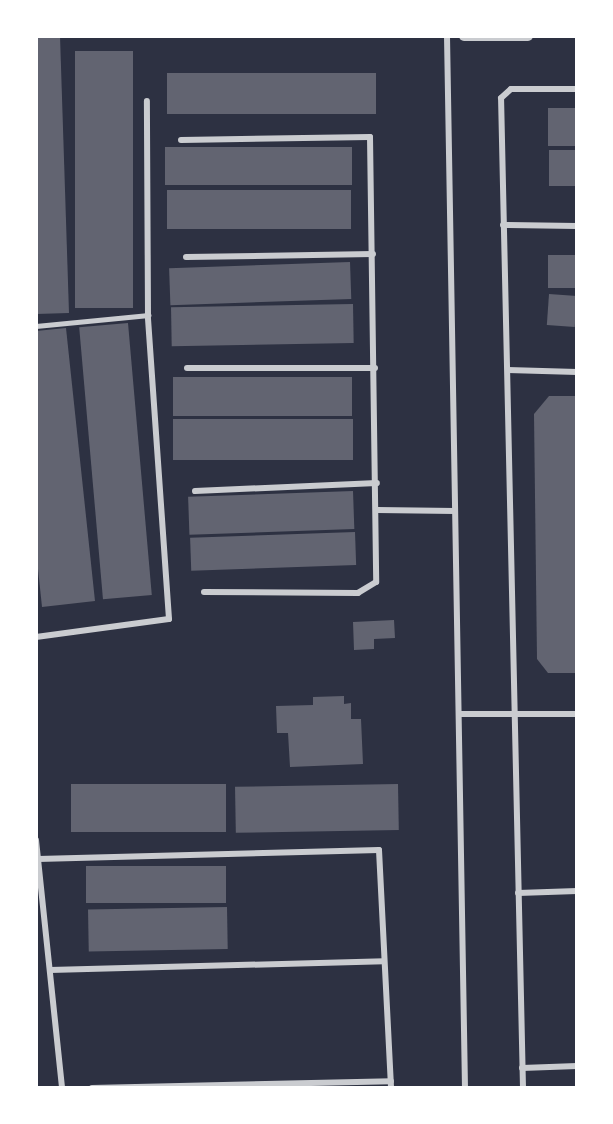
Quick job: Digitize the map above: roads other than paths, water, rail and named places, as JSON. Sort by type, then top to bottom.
[{"type":"street","points":[[447,36],[465,1088]]},
{"type":"street","points":[[464,36],[528,36]]},
{"type":"street","points":[[523,1088],[501,98],[506,92],[577,89]]},
{"type":"street","points":[[36,637],[169,619],[148,315],[147,101]]},
{"type":"street","points":[[181,140],[370,137],[378,574],[371,588],[358,593],[204,592]]},
{"type":"street","points":[[503,225],[577,226]]},
{"type":"street","points":[[186,257],[373,254]]},
{"type":"street","points":[[187,368],[375,368]]},
{"type":"street","points":[[508,370],[577,372]]},
{"type":"street","points":[[195,492],[376,483]]},
{"type":"street","points":[[377,510],[455,511]]},
{"type":"street","points":[[459,714],[577,714]]},
{"type":"street","points":[[36,840],[62,1088]]},
{"type":"street","points":[[38,859],[379,850],[391,1084],[92,1088]]},
{"type":"street","points":[[518,893],[577,891]]},
{"type":"street","points":[[50,970],[384,961]]},
{"type":"street","points":[[522,1068],[577,1066]]},
{"type":"lane","points":[[36,326],[148,315]]}]
